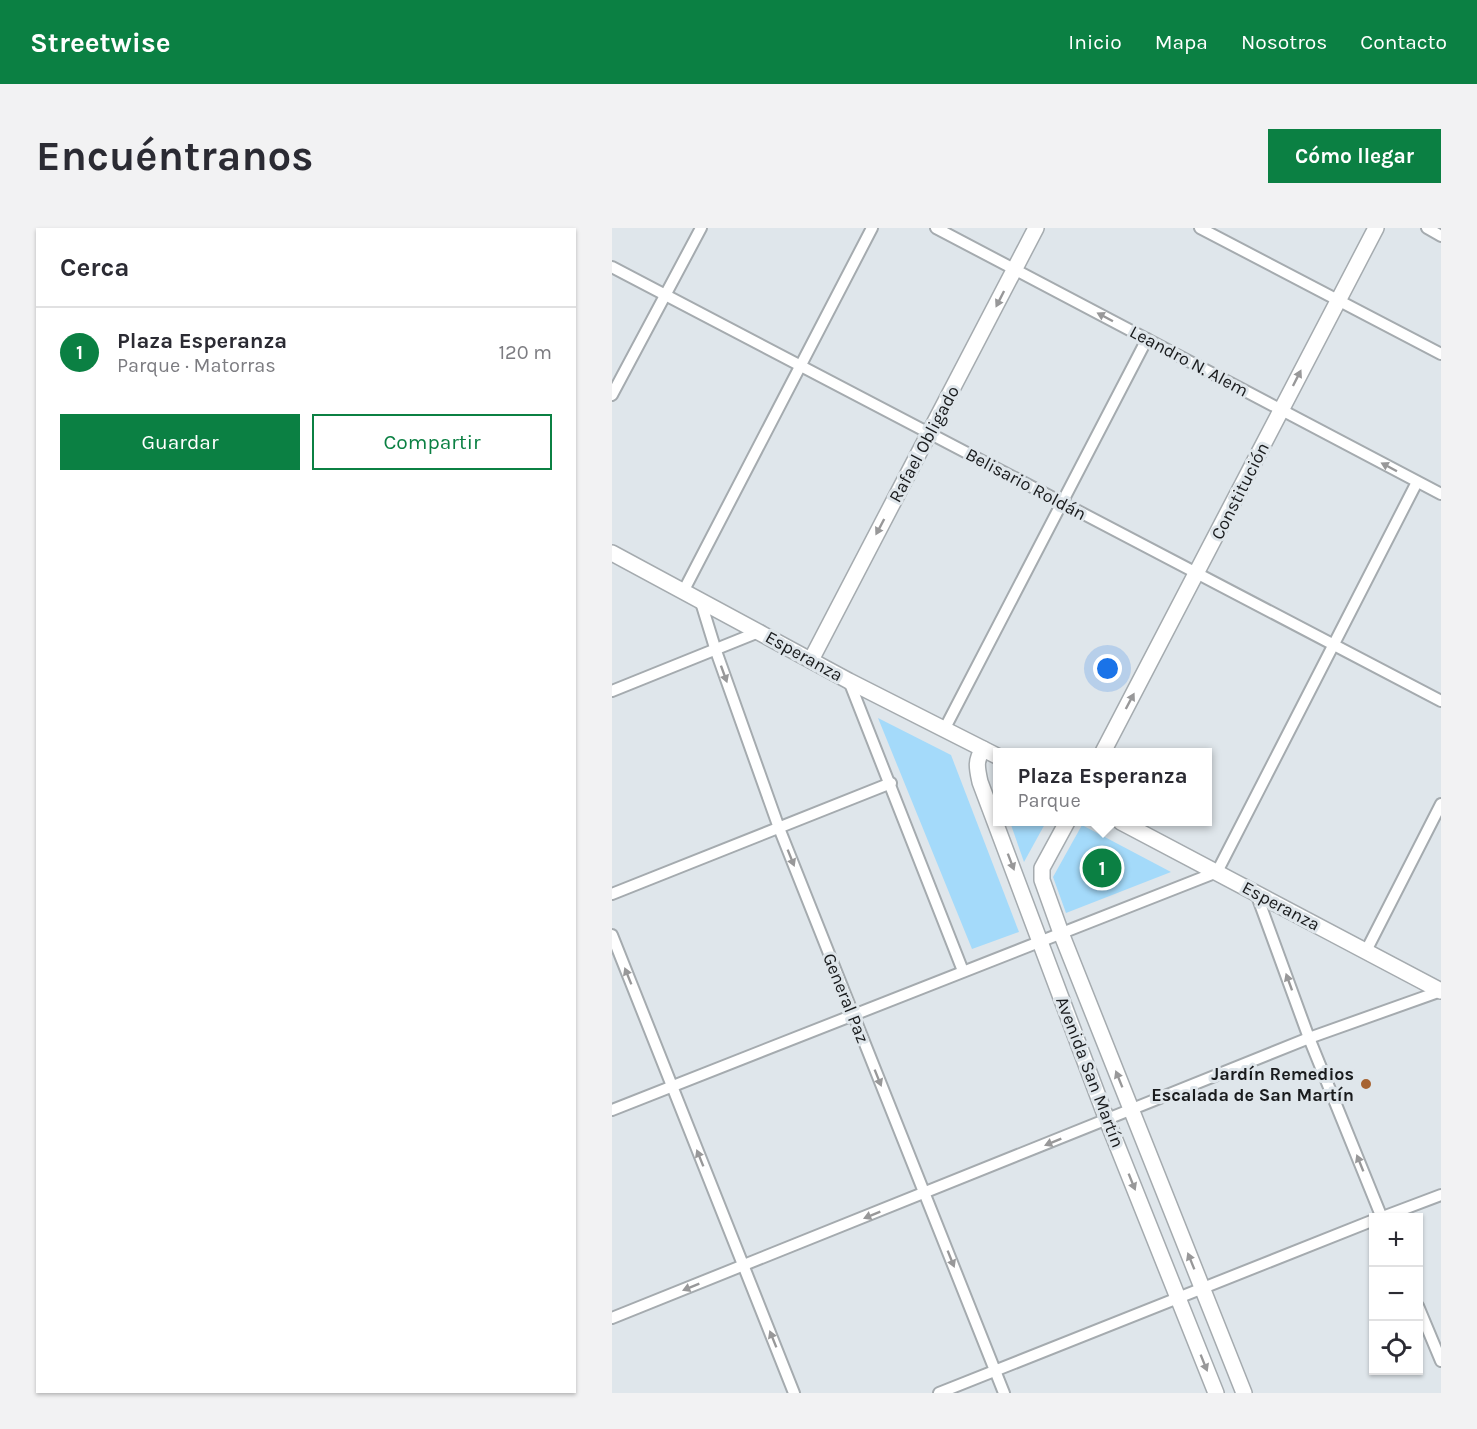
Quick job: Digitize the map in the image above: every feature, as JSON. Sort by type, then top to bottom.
[{"type":"main road","name":"Rafael Obligado","points":[[811,660],[1036,228]]},
{"type":"main road","name":"Constitución","points":[[1106,748],[1376,228]]},
{"type":"main road","name":"Esperanza","points":[[612,553],[849,681],[990,752]]},
{"type":"main road","name":"Avenida San Martín","points":[[990,752],[978,757],[976,766],[993,816]]},
{"type":"main road","name":"Avenida San Martín","points":[[997,826],[1107,1120],[1216,1393]]},
{"type":"main road","name":"Avenida San Martín","points":[[1065,826],[1042,868],[1042,880],[1244,1393]]},
{"type":"main road","name":"Esperanza","points":[[1129,826],[1441,991]]},
{"type":"street","points":[[612,395],[701,228]]},
{"type":"street","points":[[684,590],[872,228]]},
{"type":"street","name":"Leandro N. Alem","points":[[936,228],[1441,494]]},
{"type":"street","points":[[1200,228],[1441,354]]},
{"type":"street","points":[[1426,228],[1441,236]]},
{"type":"street","name":"Belisario Roldán","points":[[612,267],[1441,701]]},
{"type":"street","points":[[945,728],[1147,339]]},
{"type":"street","points":[[612,1110],[1217,872],[1417,482]]},
{"type":"street","name":"General Paz","points":[[700,599],[716,651],[779,828],[1004,1393]]},
{"type":"street","points":[[612,691],[760,632]]},
{"type":"street","points":[[849,681],[963,971]]},
{"type":"street","points":[[612,894],[891,783]]},
{"type":"street","points":[[1366,951],[1441,804]]},
{"type":"street","points":[[1256,893],[1310,1038],[1380,1213]]},
{"type":"street","points":[[612,935],[794,1393]]},
{"type":"street","points":[[612,1318],[1310,1038],[1441,991]]},
{"type":"street","points":[[1393,1213],[1441,1195]]},
{"type":"street","points":[[939,1393],[1369,1222]]},
{"type":"street","points":[[1423,1316],[1441,1361]]},
{"type":"shaded area","points":[[878,718],[951,755],[1019,932],[972,949]]},
{"type":"shaded area","points":[[1011,826],[1044,826],[1024,862]]},
{"type":"shaded area","points":[[1081,826],[1171,872],[1066,913],[1053,877]]},
{"type":"place","name":"Plaza Esperanza","points":[[1102,868]]},
{"type":"place","name":"Jardín Remedios Escalada de San Martín","points":[[1366,1084]]}]
